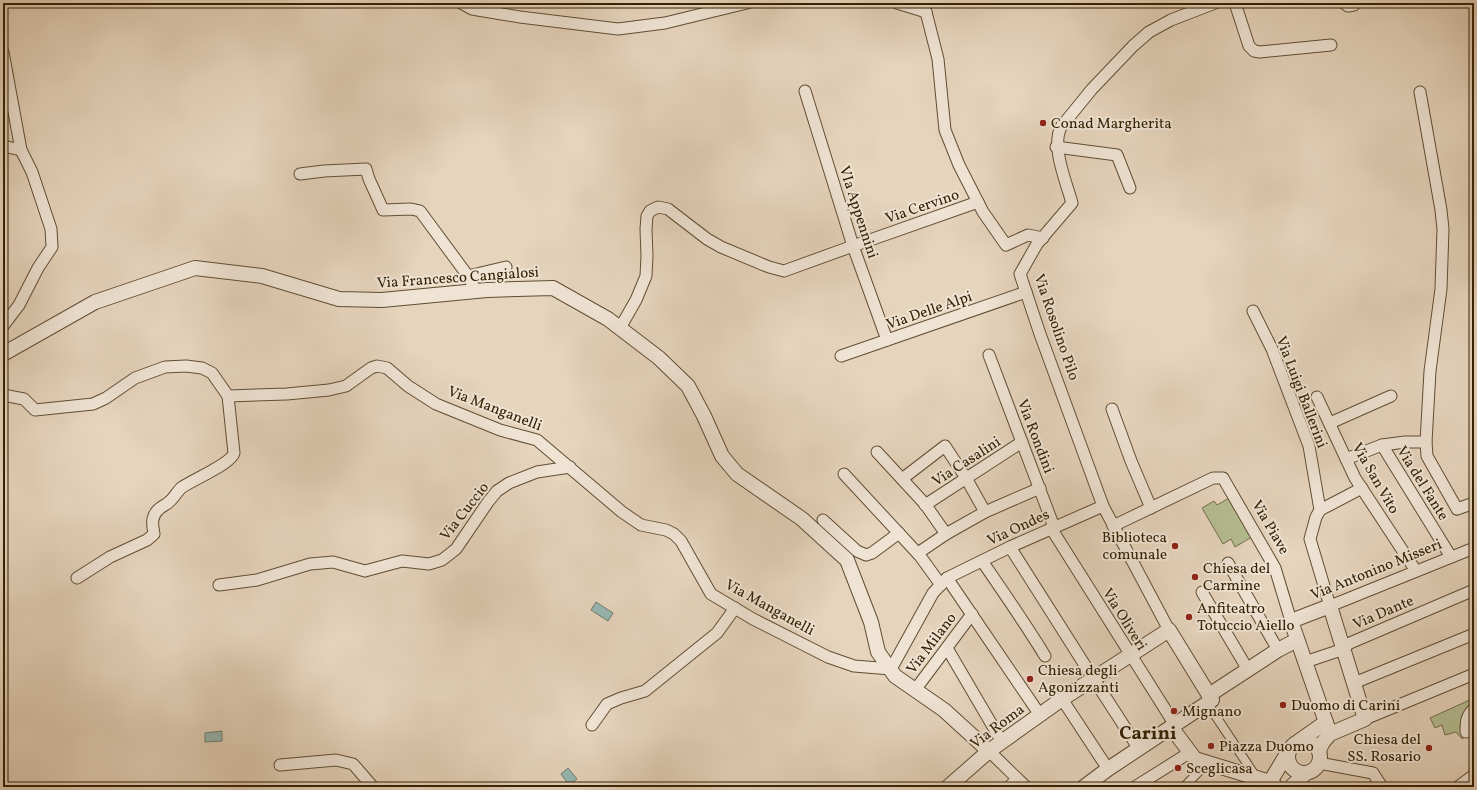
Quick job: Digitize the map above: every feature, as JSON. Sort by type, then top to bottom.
[{"type":"street","points":[[461,3],[472,9],[513,16],[618,28],[666,23],[708,8],[747,3]]},
{"type":"street","points":[[897,3],[924,7],[938,59],[945,130],[959,165],[983,212],[1006,245],[1028,235],[1043,238]]},
{"type":"street","name":"Via Rosolino Pilo","points":[[1210,700],[1169,630],[1103,506],[1020,274],[1037,244],[1072,202],[1056,147],[1057,134],[1061,127],[1092,89],[1133,46],[1149,32],[1171,20],[1215,3]]},
{"type":"street","points":[[1235,3],[1248,46],[1254,51],[1260,52],[1331,45]]},
{"type":"street","points":[[3,52],[21,150],[32,172],[51,229],[52,247],[38,268],[19,305],[3,326]]},
{"type":"street","name":"VIa Appennini","points":[[805,91],[853,246],[887,340]]},
{"type":"street","points":[[1420,92],[1444,229],[1441,289],[1430,371],[1426,442],[1427,456],[1457,509],[1474,504]]},
{"type":"street","points":[[3,146],[21,150]]},
{"type":"street","points":[[1056,147],[1117,155],[1130,188]]},
{"type":"street","points":[[300,174],[366,169],[383,210],[411,209],[420,211],[468,276],[476,291]]},
{"type":"street","name":"Via Cervino","points":[[620,328],[636,300],[646,276],[646,229],[648,216],[650,211],[658,207],[668,209],[707,239],[721,247],[769,267],[784,271],[978,202]]},
{"type":"street","points":[[468,276],[506,267]]},
{"type":"street","name":"Via Francesco Cangialosi","points":[[3,354],[95,302],[195,268],[262,276],[338,299],[382,300],[476,291],[553,288],[608,319],[659,358],[688,386],[704,416],[722,456],[737,474],[802,519],[846,560],[871,622],[878,652],[890,669]]},
{"type":"street","name":"Via Delle Alpi","points":[[841,356],[1026,292]]},
{"type":"street","name":"Via Luigi Ballerini","points":[[1253,311],[1272,349],[1309,446],[1320,510]]},
{"type":"street","name":"Via Rondini","points":[[989,355],[1040,488],[1053,528]]},
{"type":"street","points":[[3,395],[24,399],[35,410],[93,404],[106,398],[136,378],[165,367],[186,366],[202,368],[212,373],[228,396],[234,452],[233,457],[224,464],[180,489],[168,503],[159,509],[152,517],[154,534],[147,540],[110,557],[77,578]]},
{"type":"street","name":"Via Manganelli","points":[[228,396],[287,394],[329,390],[346,386],[371,368],[377,366],[387,368],[408,386],[436,404],[500,430],[536,440],[622,512],[641,526],[666,530],[674,534],[684,546],[710,594],[828,657],[854,666],[890,669]]},
{"type":"street","points":[[1330,423],[1391,396]]},
{"type":"street","name":"Via San Vito","points":[[1317,397],[1346,459],[1362,488],[1416,571]]},
{"type":"street","points":[[1112,409],[1151,508]]},
{"type":"street","name":"Via Casalini","points":[[926,505],[1022,442]]},
{"type":"street","points":[[1346,459],[1382,445],[1405,442],[1426,442]]},
{"type":"street","name":"Via del Fante","points":[[1382,445],[1451,557]]},
{"type":"street","points":[[902,479],[945,446],[966,478],[985,512]]},
{"type":"street","points":[[877,452],[926,505],[946,534]]},
{"type":"street","name":"Via Cuccio","points":[[219,585],[257,580],[310,564],[333,562],[366,571],[402,561],[429,564],[442,560],[456,549],[497,491],[509,483],[536,472],[570,467]]},
{"type":"street","points":[[844,474],[918,553],[972,614],[1040,715]]},
{"type":"street","name":"Via Piave","points":[[1113,526],[1213,478],[1222,478],[1275,568],[1297,640],[1328,724]]},
{"type":"street","points":[[918,553],[946,534],[985,512],[1040,488]]},
{"type":"street","points":[[1362,488],[1320,510],[1316,516],[1310,539],[1365,719]]},
{"type":"street","name":"Via Ondes","points":[[944,582],[1010,547],[1103,506]]},
{"type":"street","points":[[822,520],[857,551],[866,555],[872,553],[899,533]]},
{"type":"street","name":"Via Oliveri","points":[[1053,528],[1130,654],[1170,728]]},
{"type":"street","points":[[1010,547],[1139,748]]},
{"type":"street","name":"Via Antonino Misseri","points":[[1292,621],[1474,548]]},
{"type":"street","points":[[982,561],[1009,602],[1018,612],[1046,656]]},
{"type":"street","points":[[1228,563],[1278,650]]},
{"type":"street","points":[[944,582],[933,593],[890,669],[896,676],[944,710],[1026,787]]},
{"type":"street","name":"Via Dante","points":[[1305,662],[1338,651],[1350,643],[1474,590]]},
{"type":"street","points":[[1202,592],[1248,670]]},
{"type":"street","points":[[592,725],[607,704],[645,691],[711,638],[717,633],[735,608]]},
{"type":"street","name":"Via Milano","points":[[915,690],[972,614]]},
{"type":"street","name":"Via Roma","points":[[948,787],[989,751],[1062,699],[1169,630]]},
{"type":"street","points":[[1354,683],[1474,634]]},
{"type":"street","points":[[1084,787],[1210,700],[1248,670],[1278,650],[1297,640]]},
{"type":"street","points":[[947,648],[1002,742]]},
{"type":"street","points":[[1170,728],[1185,755],[1273,784],[1292,745],[1328,724],[1365,719],[1474,674]]},
{"type":"street","points":[[1062,699],[1108,769]]},
{"type":"street","points":[[1210,700],[1256,778]]},
{"type":"street","points":[[1466,732],[1468,714],[1474,710]]},
{"type":"street","points":[[1291,787],[1305,774],[1313,771],[1318,766],[1319,756],[1328,724]]},
{"type":"street","points":[[1299,741],[1307,741],[1314,744],[1319,756],[1373,773],[1382,787]]},
{"type":"street","points":[[1288,752],[1288,760],[1291,767],[1297,772],[1305,774]]},
{"type":"street","points":[[1135,787],[1185,755]]},
{"type":"street","points":[[280,766],[336,760],[352,764],[373,787]]},
{"type":"street","points":[[1184,787],[1207,763]]},
{"type":"street","points":[[1458,787],[1474,775]]},
{"type":"street","points":[[1009,787],[1018,779]]},
{"type":"green space","points":[[1229,498],[1252,537],[1235,547],[1231,539],[1223,544],[1202,508],[1214,501],[1217,505]]},
{"type":"green space","points":[[1474,698],[1474,730],[1462,739],[1456,732],[1445,735],[1442,725],[1435,728],[1430,718]]},
{"type":"water","points":[[596,602],[613,613],[608,621],[591,610]]},
{"type":"water","points":[[222,731],[222,741],[205,742],[205,733]]},
{"type":"water","points":[[568,768],[577,779],[569,785],[561,774]]},
{"type":"place","name":"Conad Margherita","points":[[1043,123]]},
{"type":"place","name":"Biblioteca comunale","points":[[1175,546]]},
{"type":"place","name":"Chiesa del Carmine","points":[[1195,577]]},
{"type":"place","name":"Anfiteatro Totuccio Aiello","points":[[1189,617]]},
{"type":"place","name":"Chiesa degli Agonizzanti","points":[[1030,679]]},
{"type":"place","name":"Duomo di Carini","points":[[1283,705]]},
{"type":"place","name":"Mignano","points":[[1174,711]]},
{"type":"place","name":"Piazza Duomo","points":[[1211,746]]},
{"type":"place","name":"Chiesa del SS. Rosario","points":[[1429,748]]},
{"type":"place","name":"Sceglicasa","points":[[1178,768]]},
{"type":"district","name":"Carini","points":[[1148,732]]}]
